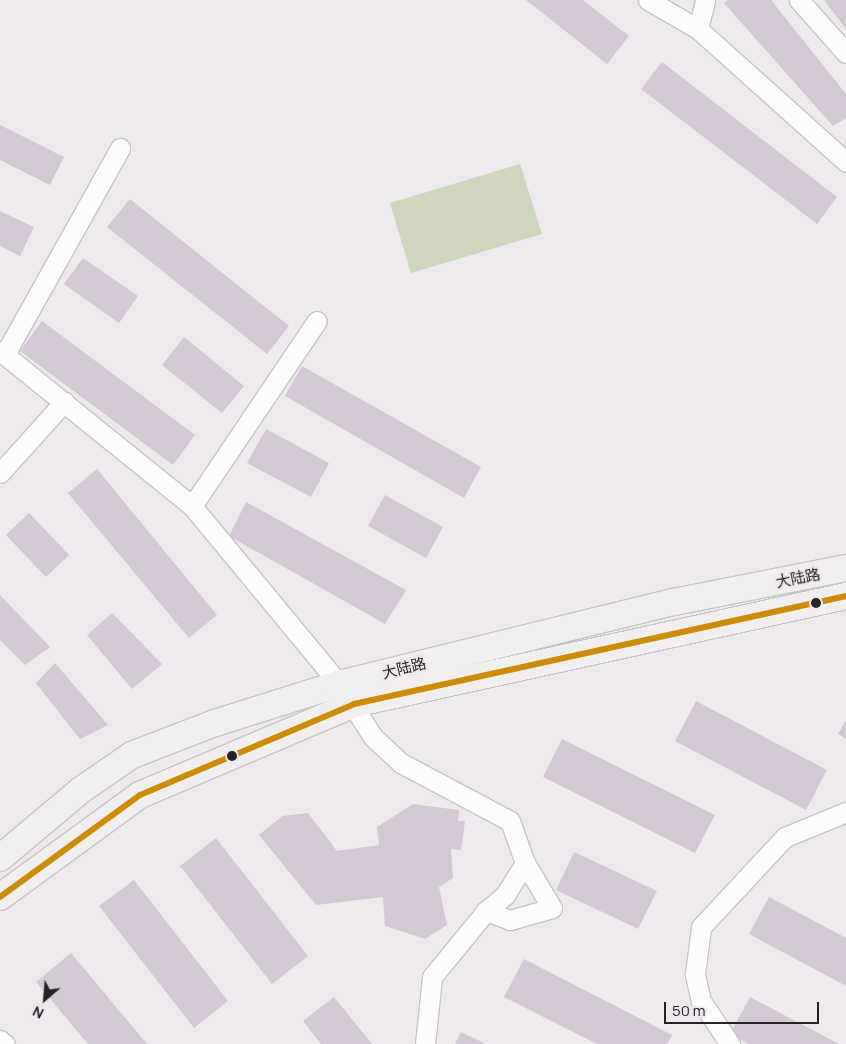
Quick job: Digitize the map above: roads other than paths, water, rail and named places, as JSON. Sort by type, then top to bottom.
[{"type":"main road","name":"大陆路","points":[[0,897],[140,795],[346,694],[674,602],[846,568]]},
{"type":"main road","name":"大陆路","points":[[0,858],[81,790],[132,755],[215,723],[346,694],[846,596]]},
{"type":"street","points":[[648,0],[698,29],[846,162]]},
{"type":"street","points":[[698,29],[705,0]]},
{"type":"street","points":[[799,0],[846,53]]},
{"type":"street","points":[[120,148],[2,352],[192,506],[346,694],[373,737],[401,762],[510,821],[525,863],[552,908],[510,920],[486,911]]},
{"type":"street","points":[[192,506],[317,321]]},
{"type":"street","points":[[0,474],[64,402]]},
{"type":"street","points":[[730,1044],[701,1001],[695,974],[701,927],[784,837],[846,812]]},
{"type":"street","points":[[425,1044],[432,977],[486,911],[505,895],[525,863]]},
{"type":"street","points":[[0,1040],[5,1044]]}]
